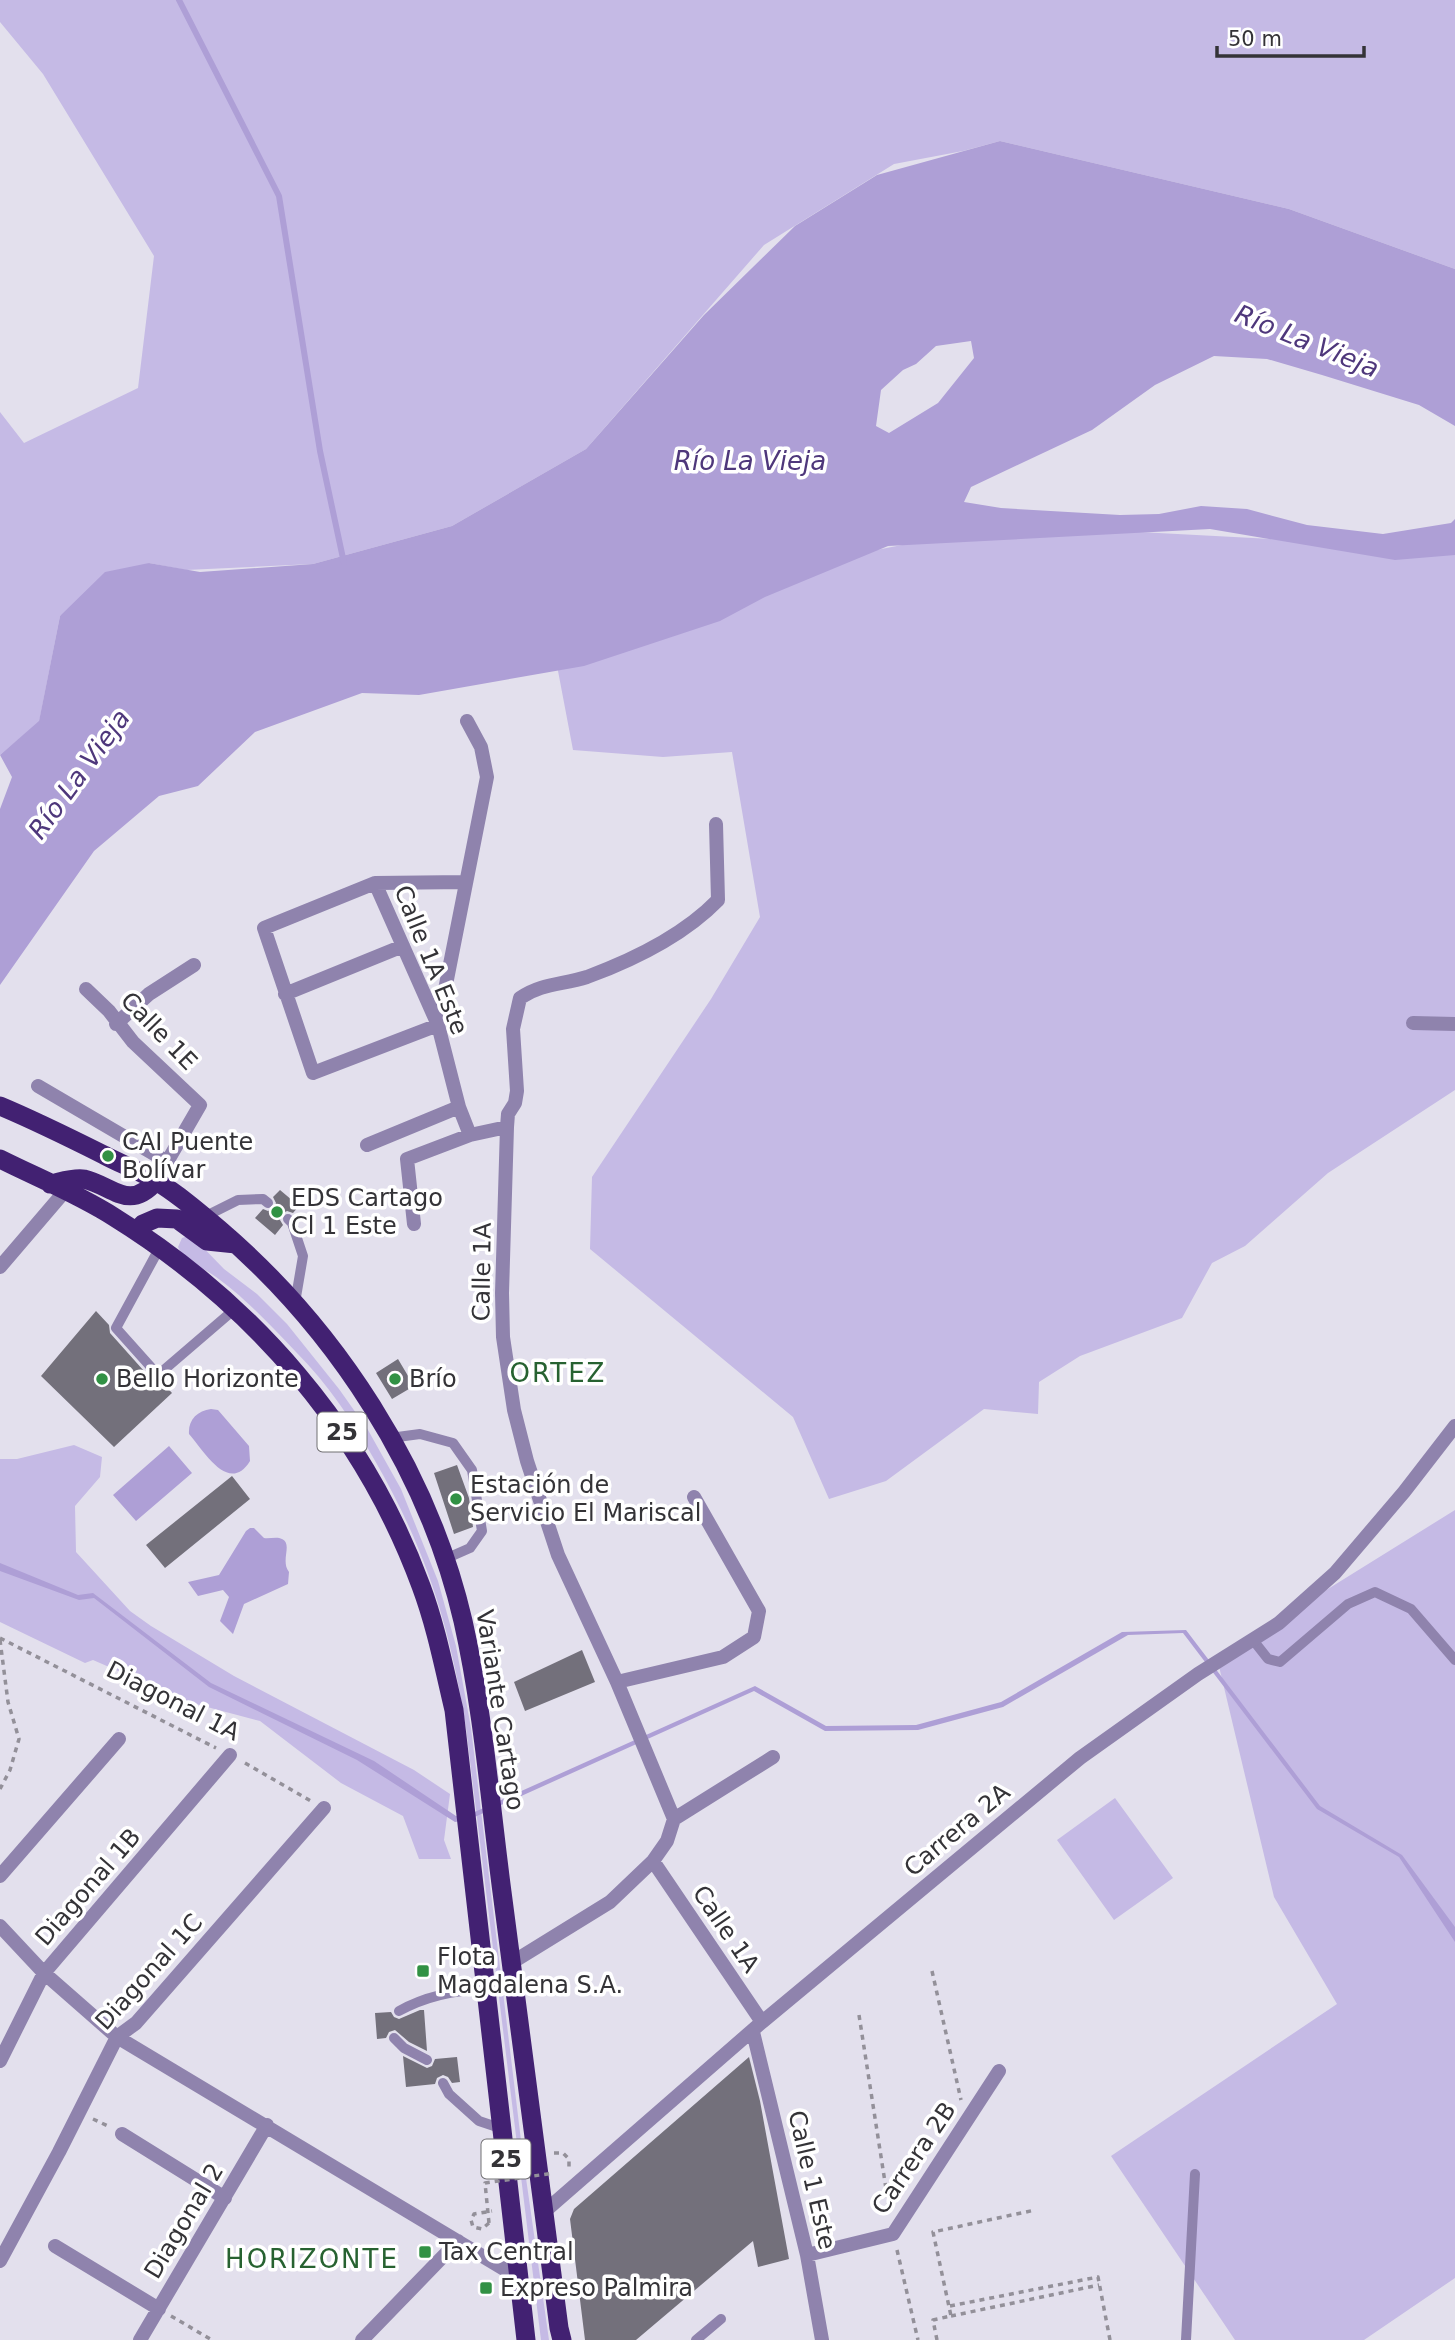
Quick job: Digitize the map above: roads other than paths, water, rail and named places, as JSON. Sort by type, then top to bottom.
[{"type":"highway","name":"Variante Cartago","points":[[0,1106],[51,1128],[156,1181],[236,1244],[295,1303],[346,1368],[390,1438],[411,1478],[445,1559],[462,1619],[477,1692],[562,2340]]},
{"type":"highway","name":"Variante Cartago","points":[[0,1159],[112,1215],[160,1247],[236,1308],[294,1369],[321,1402],[367,1472],[405,1547],[434,1626],[454,1710],[526,2340]]},
{"type":"highway","points":[[57,1187],[82,1178],[120,1195],[130,1196],[145,1192],[156,1181]]},
{"type":"highway","points":[[136,1231],[143,1224],[157,1218],[177,1219],[207,1241],[236,1244]]},
{"type":"street","points":[[466,882],[375,883],[264,928],[313,1073],[438,1025],[487,777],[481,747],[467,720]]},
{"type":"street","name":"Calle 1A","points":[[674,1819],[617,1682],[558,1555],[527,1461],[514,1410],[503,1337],[507,1127],[508,1114],[515,1103],[517,1091],[513,1029],[520,998],[533,989],[585,977],[646,951],[704,914],[718,900],[716,824]]},
{"type":"street","name":"Calle 1A Este","points":[[375,883],[438,1025],[459,1107],[470,1135]]},
{"type":"street","points":[[285,994],[403,946]]},
{"type":"street","points":[[116,1024],[149,994],[194,965]]},
{"type":"street","name":"Calle 1E","points":[[86,989],[116,1024],[200,1105],[166,1161]]},
{"type":"street","points":[[1413,1023],[1455,1024]]},
{"type":"street","points":[[38,1086],[166,1161],[156,1181]]},
{"type":"street","points":[[367,1145],[459,1107]]},
{"type":"street","points":[[414,1224],[407,1159],[470,1135],[507,1127]]},
{"type":"street","points":[[0,1267],[57,1187]]},
{"type":"street","name":"Carrera 2A","points":[[544,2212],[757,2027],[1080,1758],[1198,1674],[1279,1623],[1335,1573],[1404,1492],[1455,1426]]},
{"type":"street","points":[[617,1682],[723,1657],[754,1637],[759,1611],[694,1497]]},
{"type":"street","points":[[0,1876],[119,1738]]},
{"type":"street","name":"Diagonal 1B","points":[[0,2061],[44,1972],[230,1755]]},
{"type":"street","points":[[511,1963],[610,1902],[653,1861],[667,1841],[674,1819],[773,1757]]},
{"type":"street","name":"Diagonal 1C","points":[[0,2261],[117,2037],[136,2023],[324,1808]]},
{"type":"street","name":"Calle 1A","points":[[653,1861],[757,2027]]},
{"type":"street","points":[[0,1926],[44,1972],[117,2037],[519,2278]]},
{"type":"street","name":"Calle 1 Este","points":[[757,2027],[807,2255],[822,2340]]},
{"type":"street","name":"Carrera 2B","points":[[807,2255],[893,2234],[999,2071]]},
{"type":"street","name":"Diagonal 2","points":[[140,2340],[267,2125]]},
{"type":"street","points":[[122,2134],[225,2198]]},
{"type":"street","points":[[362,2340],[458,2241]]},
{"type":"street","points":[[55,2246],[159,2309]]},
{"type":"lane","points":[[204,1217],[237,1200],[263,1199],[268,1203]]},
{"type":"lane","points":[[288,1219],[292,1223],[303,1256],[295,1303]]},
{"type":"lane","points":[[160,1247],[116,1328],[158,1375],[236,1308]]},
{"type":"lane","points":[[390,1438],[420,1434],[453,1443],[472,1470],[482,1531],[470,1548],[445,1559]]},
{"type":"lane","points":[[1253,1640],[1268,1659],[1280,1662],[1348,1604],[1375,1592],[1411,1609],[1455,1660]]},
{"type":"lane","points":[[399,2011],[456,1990],[486,1989]]},
{"type":"lane","points":[[394,2038],[404,2048],[427,2060]]},
{"type":"lane","points":[[443,2083],[449,2094],[479,2121],[503,2129]]},
{"type":"lane","points":[[1186,2340],[1195,2174]]},
{"type":"lane","points":[[696,2340],[721,2319]]},
{"type":"water","name":"Río La Vieja","points":[[1000,141],[1289,209],[1455,269],[1455,426],[1419,405],[1267,359],[1214,356],[1155,385],[1092,430],[971,487],[964,502],[1001,508],[1120,515],[1159,514],[1201,506],[1247,509],[1307,525],[1383,534],[1451,523],[1455,519],[1455,555],[1395,560],[1210,529],[888,546],[765,597],[720,621],[584,666],[419,695],[362,693],[255,732],[198,786],[159,796],[94,851],[0,985],[0,809],[12,777],[0,755],[39,721],[60,616],[105,572],[149,563],[200,572],[313,564],[452,526],[586,449],[704,315],[795,226],[877,175]],"holes":[[[971,341],[974,358],[938,403],[889,433],[876,426],[881,390],[936,346]]]},
{"type":"water","points":[[211,1409],[218,1410],[249,1446],[250,1461],[234,1474],[217,1467],[189,1434],[194,1417]]},
{"type":"water","points":[[169,1446],[192,1473],[136,1521],[113,1495]]},
{"type":"water","points":[[250,1528],[254,1528],[264,1538],[285,1541],[288,1584],[244,1604],[233,1634],[220,1621],[229,1597],[223,1590],[198,1596],[188,1582],[219,1575]]},
{"type":"water","points":[[0,1563],[78,1595],[93,1593],[211,1683],[374,1761],[456,1816],[468,1815],[755,1686],[826,1726],[916,1725],[1001,1702],[1122,1632],[1186,1630],[1320,1806],[1402,1855],[1455,1927],[1455,1942],[1399,1857],[1317,1809],[1183,1633],[1128,1635],[1003,1707],[918,1730],[825,1731],[754,1691],[468,1820],[455,1822],[357,1760],[209,1687],[94,1598],[79,1600],[0,1571]]},
{"type":"waterway","points":[[179,0],[279,196],[320,451],[344,563]]},
{"type":"place","name":"CAI Puente Bolívar","points":[[108,1156]]},
{"type":"place","name":"EDS Cartago Cl 1 Este","points":[[277,1212]]},
{"type":"place","name":"Bello Horizonte","points":[[102,1379]]},
{"type":"place","name":"Brío","points":[[395,1379]]},
{"type":"place","name":"Estación de Servicio El Mariscal","points":[[456,1499]]},
{"type":"place","name":"Flota Magdalena S.A.","points":[[423,1971]]},
{"type":"place","name":"Tax Central","points":[[425,2252]]},
{"type":"place","name":"Expreso Palmira","points":[[486,2288]]},
{"type":"district","name":"ORTEZ","points":[[558,1373]]},
{"type":"district","name":"HORIZONTE","points":[[312,2259]]}]
